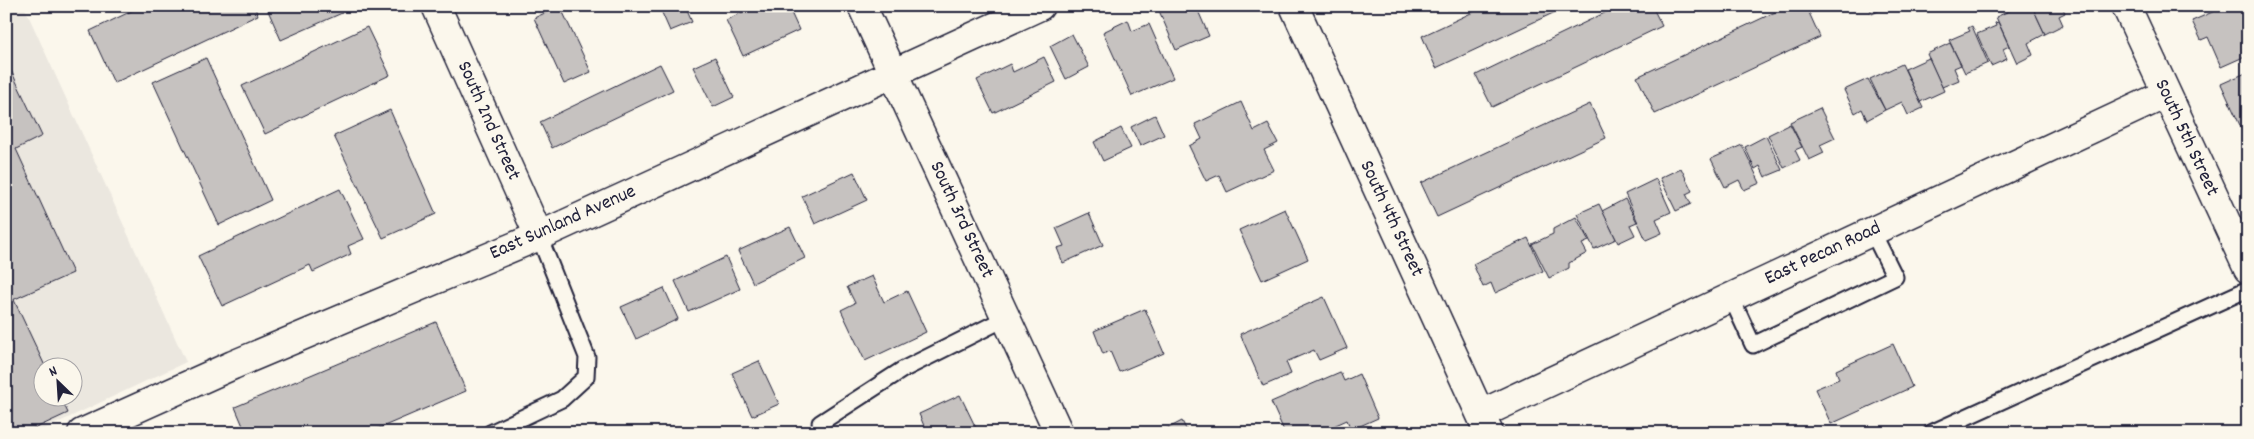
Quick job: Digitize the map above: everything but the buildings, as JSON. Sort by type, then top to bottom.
[{"type":"street","name":"South 2nd Street","points":[[436,6],[539,236]]},
{"type":"street","name":"South 3rd Street","points":[[862,6],[1059,433]]},
{"type":"street","name":"East Sunland Avenue","points":[[82,433],[233,365],[539,236],[894,75],[1040,6]]},
{"type":"street","name":"South 4th Street","points":[[1294,6],[1485,423]]},
{"type":"street","name":"South 5th Street","points":[[2126,6],[2246,261]]},
{"type":"street","name":"East Pecan Road","points":[[1485,423],[1731,297],[2166,94]]},
{"type":"lane","points":[[1731,297],[1753,345],[1895,277],[1872,231]]},
{"type":"lane","points":[[490,433],[562,399],[586,377],[587,357],[539,236]]},
{"type":"lane","points":[[1931,433],[2248,289]]},
{"type":"lane","points":[[820,423],[902,370],[1006,318]]},
{"type":"shaded area","points":[[6,6],[24,6],[186,362],[36,433],[6,433]]}]
